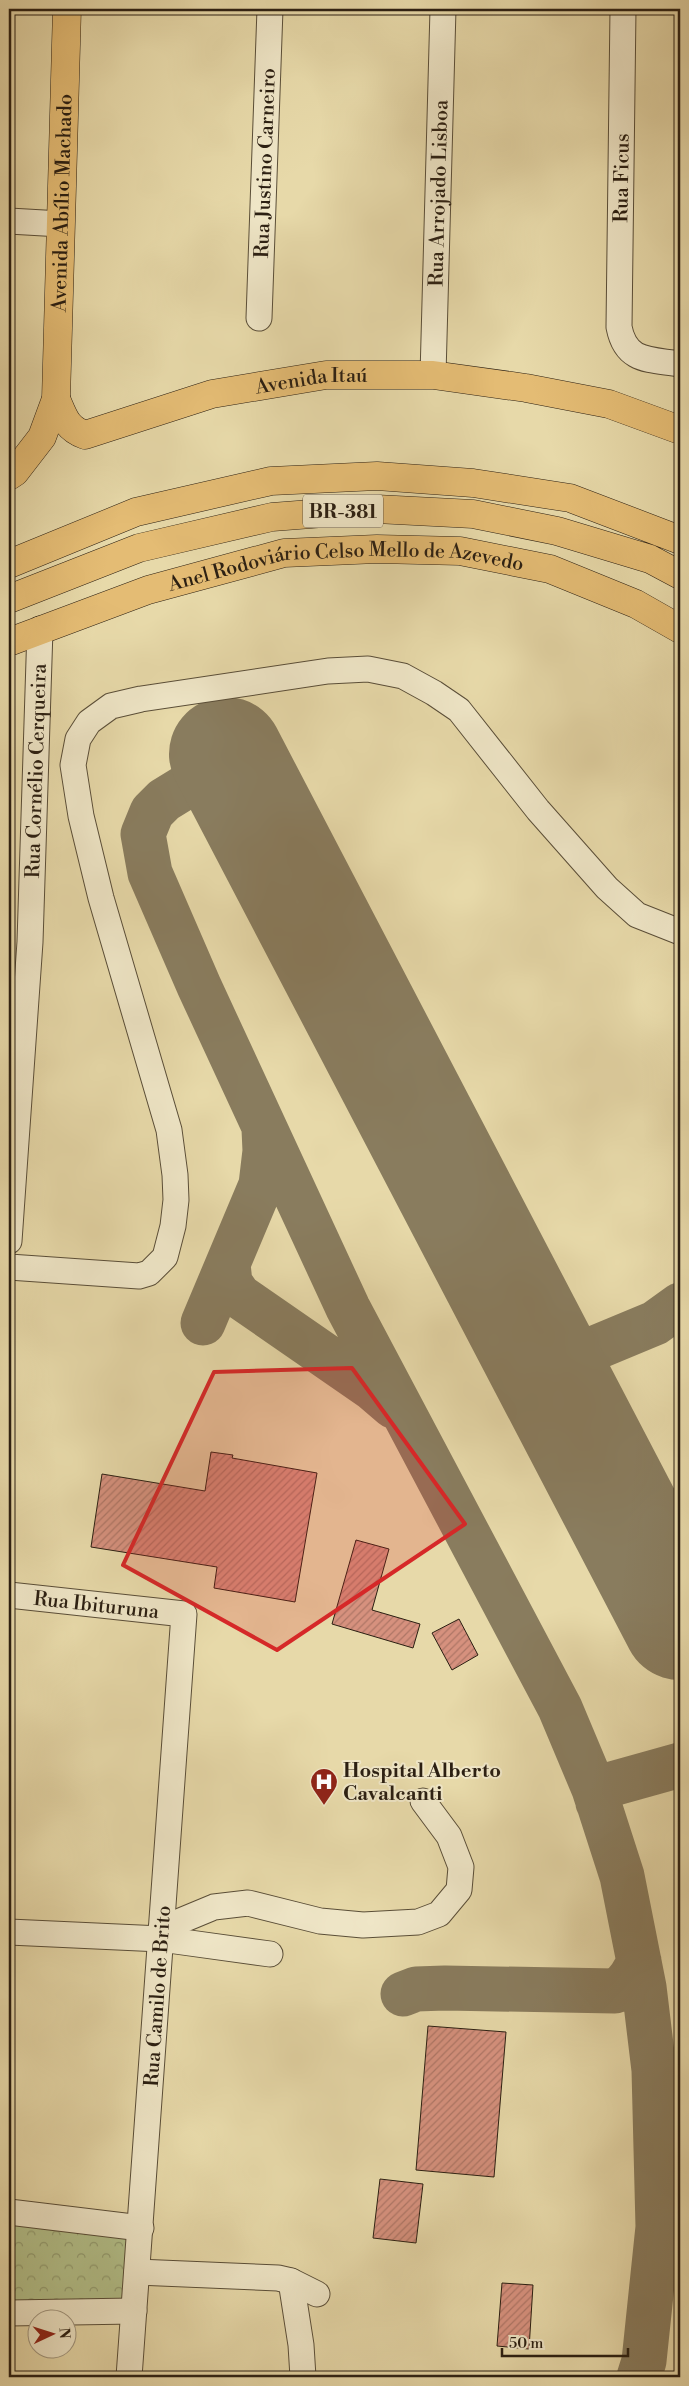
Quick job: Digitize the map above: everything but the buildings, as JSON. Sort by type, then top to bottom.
[{"type":"main road","name":"Avenida Abílio Machado","points":[[56,399],[66,9]]},
{"type":"main road","name":"Avenida Itaú","points":[[56,399],[64,419],[73,431],[85,435],[212,394],[326,375],[433,375],[526,388],[608,404],[680,430]]},
{"type":"main road","points":[[9,476],[15,472],[42,437],[56,399]]},
{"type":"main road","name":"BR-381","points":[[9,564],[136,512],[271,481],[376,476],[473,483],[570,498],[680,540]]},
{"type":"main road","name":"Anel Rodoviário Celso Mello de Azevedo","points":[[9,599],[139,548],[272,517],[376,509],[473,514],[557,531],[650,559],[680,575]]},
{"type":"main road","name":"Anel Rodoviário Celso Mello de Azevedo","points":[[9,642],[148,590],[284,553],[377,549],[460,552],[550,569],[636,604],[680,629]]},
{"type":"street","name":"Rua Justino Carneiro","points":[[260,318],[270,9]]},
{"type":"street","name":"Rua Arrojado Lisboa","points":[[433,375],[443,9]]},
{"type":"street","name":"Rua Ficus","points":[[623,9],[619,326],[625,346],[636,357],[680,364]]},
{"type":"street","points":[[9,221],[61,224]]},
{"type":"street","name":"Rua Cornélio Cerqueira","points":[[9,1241],[19,941],[40,629]]},
{"type":"street","points":[[9,1267],[139,1276],[149,1273],[165,1257],[173,1226],[176,1200],[175,1175],[169,1130],[101,898],[81,816],[72,765],[78,739],[89,722],[111,706],[141,699],[328,671],[368,669],[403,676],[434,693],[459,710],[538,810],[607,888],[637,915],[680,932]]},
{"type":"street","name":"Rua Ibituruna","points":[[9,1595],[184,1614]]},
{"type":"street","name":"Rua Camilo de Brito","points":[[129,2377],[184,1614]]},
{"type":"street","points":[[161,1934],[214,1907],[248,1903],[320,1921],[363,1925],[418,1922],[439,1914],[459,1890],[461,1867],[449,1836],[423,1801]]},
{"type":"street","points":[[9,1932],[161,1934],[270,1954]]},
{"type":"street","points":[[9,2212],[141,2228]]},
{"type":"street","points":[[136,2272],[285,2280],[317,2294]]},
{"type":"street","points":[[285,2280],[301,2345],[305,2376]]},
{"type":"street","points":[[9,2313],[134,2311]]},
{"type":"highlighted area","points":[[352,1368],[465,1524],[277,1650],[123,1565],[214,1372]]},
{"type":"green space","points":[[9,2218],[133,2235],[128,2306],[9,2303]]},
{"type":"taxiway","points":[[233,767],[220,769],[203,776],[164,800],[152,812],[143,834],[150,873],[199,986],[348,1308],[560,1708],[594,1789],[622,1876],[644,1987],[654,2070],[658,2227],[644,2361],[639,2377]]},
{"type":"taxiway","points":[[203,1323],[261,1185],[265,1151],[264,1129]]},
{"type":"taxiway","points":[[228,1264],[230,1283],[239,1296],[372,1388],[393,1406]]},
{"type":"taxiway","points":[[554,1381],[566,1360],[655,1323],[680,1305]]},
{"type":"taxiway","points":[[598,1803],[604,1791],[612,1784],[680,1765]]},
{"type":"taxiway","points":[[403,1994],[416,1989],[445,1988],[615,1991],[627,1982],[639,1961]]},
{"type":"runway","points":[[226,754],[680,1623]]},
{"type":"place","name":"Hospital Alberto Cavalcanti","points":[[324,1806]]}]
